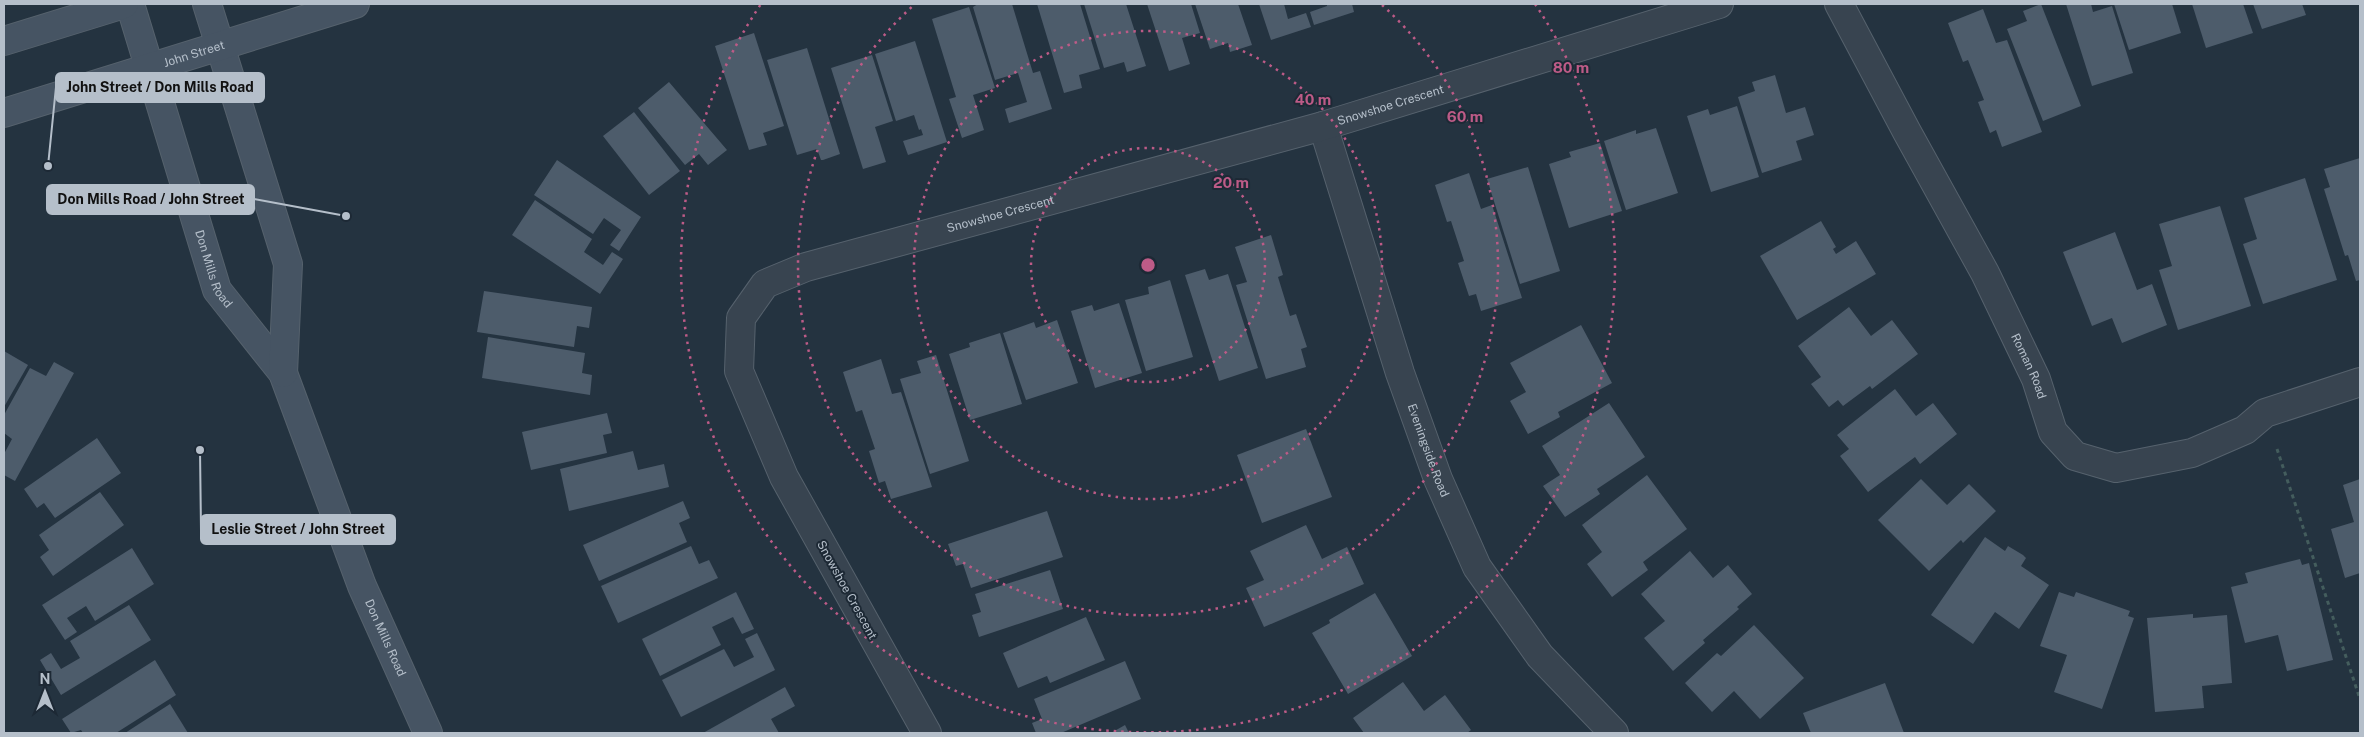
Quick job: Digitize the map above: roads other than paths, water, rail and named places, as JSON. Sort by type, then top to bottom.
[{"type":"main road","points":[[4,41],[124,4]]},
{"type":"main road","name":"Don Mills Road","points":[[130,4],[217,290],[283,373],[362,586],[428,733]]},
{"type":"main road","name":"Don Mills Road","points":[[207,4],[288,264],[283,373]]},
{"type":"main road","name":"John Street","points":[[4,113],[355,4]]},
{"type":"street","name":"Snowshoe Crescent","points":[[927,733],[784,477],[739,371],[741,318],[765,284],[806,267],[1323,126],[1719,4]]},
{"type":"street","name":"Roman Road","points":[[1839,4],[1985,273],[2036,380],[2053,432],[2075,456],[2116,468],[2192,453],[2245,430],[2265,412],[2360,382]]},
{"type":"street","name":"Eveningside Road","points":[[1323,126],[1400,373],[1438,479],[1477,567],[1540,656],[1614,733]]},
{"type":"place","name":"John Street / Don Mills Road","points":[[48,166]]},
{"type":"place","name":"Don Mills Road / John Street","points":[[346,216]]},
{"type":"place","name":"Leslie Street / John Street","points":[[200,450]]}]
